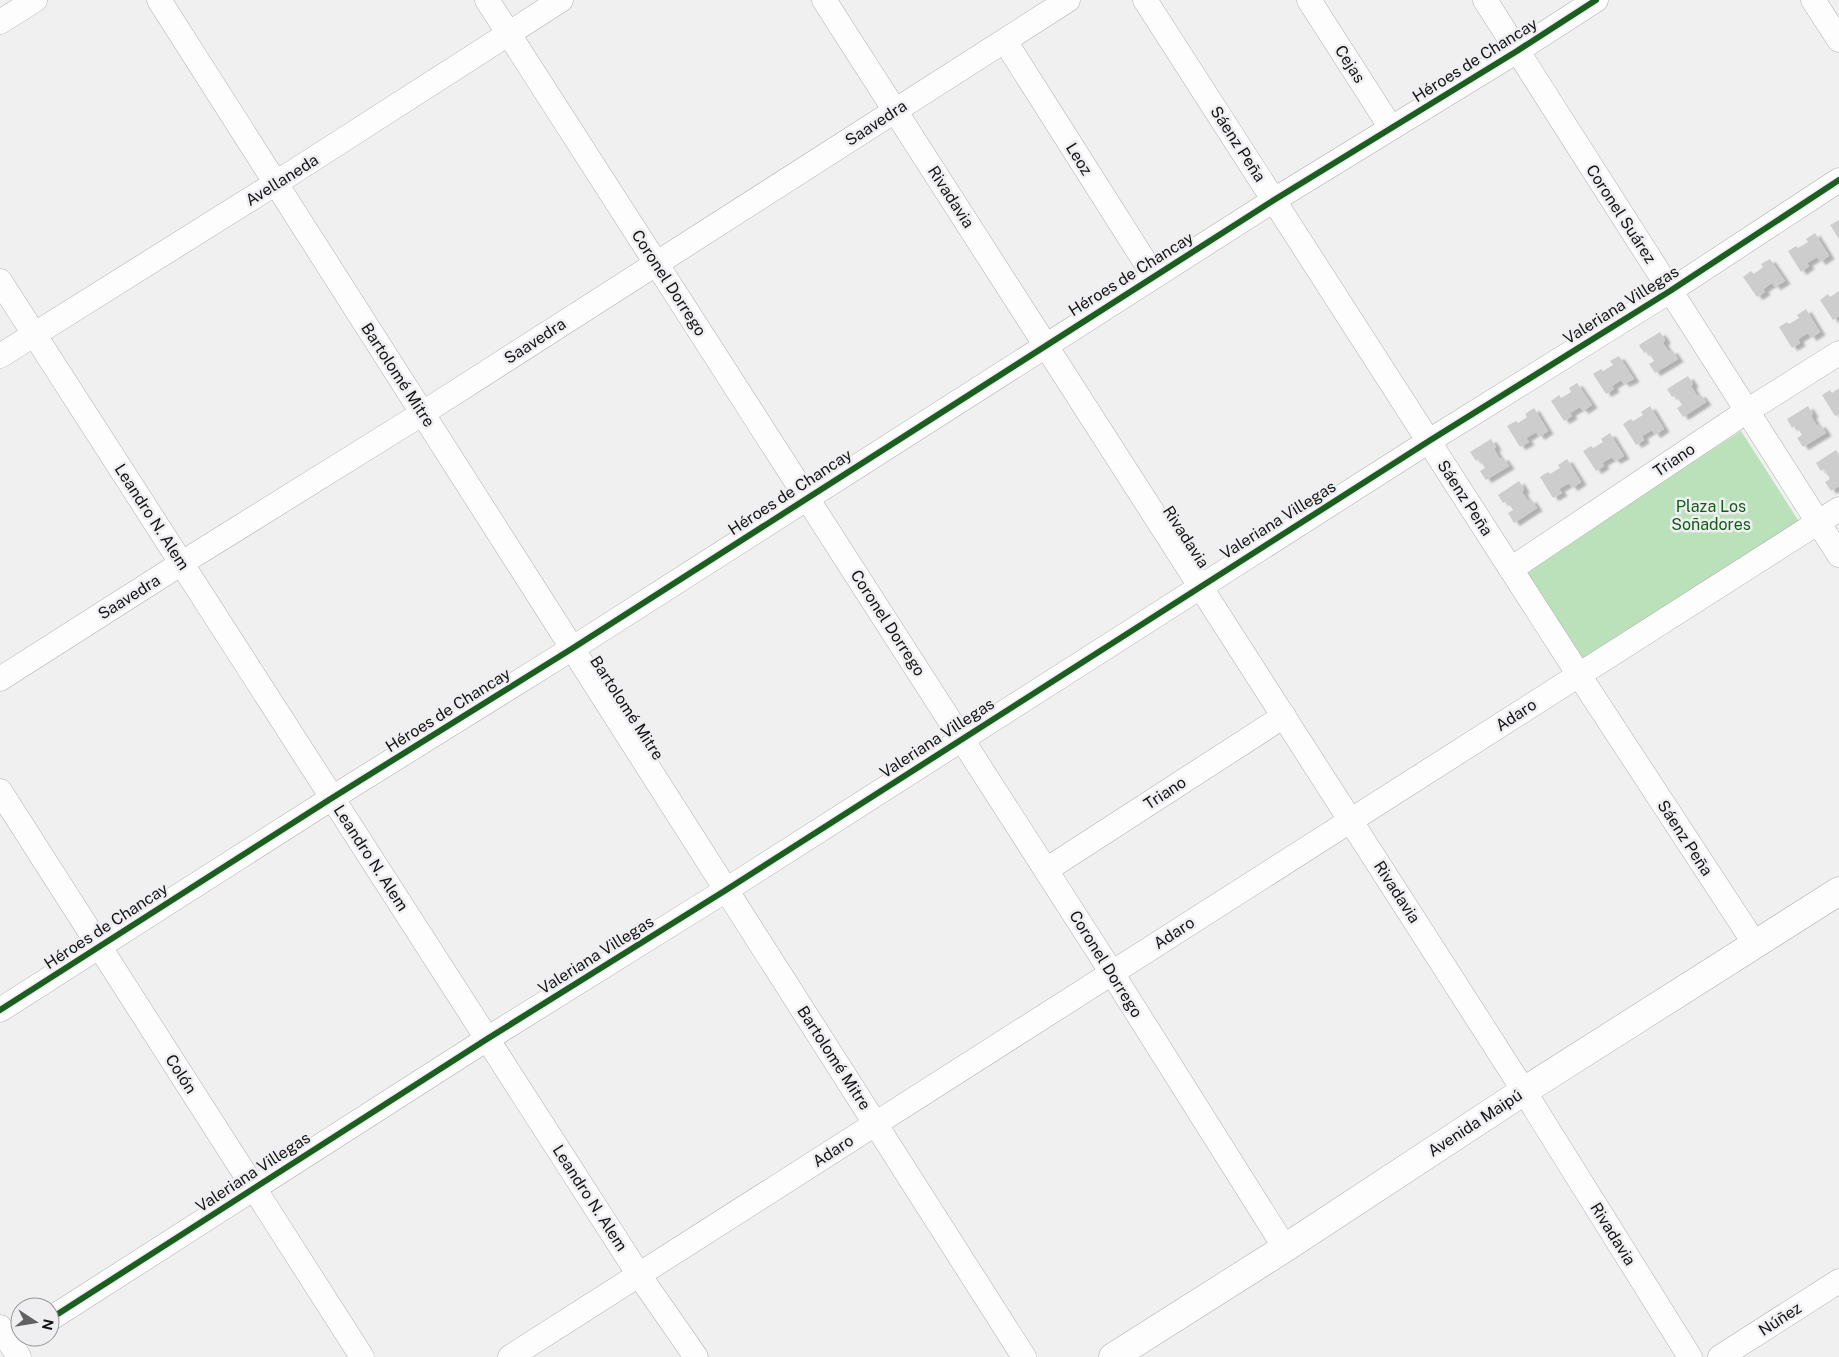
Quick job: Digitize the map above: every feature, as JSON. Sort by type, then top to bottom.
[{"type":"main road","name":"Avenida Maipú","points":[[1113,1357],[1285,1248],[1524,1091],[1839,891]]},
{"type":"street","points":[[0,22],[35,0]]},
{"type":"street","name":"Bartolomé Mitre","points":[[159,0],[1024,1357]]},
{"type":"street","name":"Coronel Dorrego","points":[[487,0],[1112,973],[1285,1248]]},
{"type":"street","name":"Avellaneda","points":[[0,356],[276,184],[561,0]]},
{"type":"street","name":"Rivadavia","points":[[825,0],[1524,1091],[1690,1357]]},
{"type":"street","name":"Saavedra","points":[[0,679],[423,413],[1068,0]]},
{"type":"street","name":"Sáenz Peña","points":[[1145,0],[1754,944]]},
{"type":"street","name":"Cejas","points":[[1309,0],[1391,128]]},
{"type":"street","name":"Coronel Suárez","points":[[1484,0],[1839,555]]},
{"type":"street","name":"Héroes de Chancay","points":[[0,1010],[332,798],[573,648],[1274,200],[1517,51],[1596,0]]},
{"type":"street","points":[[1813,0],[1839,40]]},
{"type":"street","name":"Leoz","points":[[1005,41],[1154,276]]},
{"type":"street","name":"Valeriana Villegas","points":[[60,1313],[254,1187],[726,890],[961,738],[1429,441],[1670,291],[1839,180]]},
{"type":"street","name":"Leandro N. Alem","points":[[0,280],[639,1275],[696,1357]]},
{"type":"street","name":"Triano","points":[[1511,568],[1747,411],[1839,353]]},
{"type":"street","name":"Adaro","points":[[510,1357],[1839,509]]},
{"type":"street","name":"Triano","points":[[1046,870],[1284,716]]},
{"type":"street","name":"Colón","points":[[0,791],[362,1357]]},
{"type":"street","name":"Núñez","points":[[1720,1357],[1839,1281]]},
{"type":"green space","name":"Plaza Los Soñadores","points":[[1741,431],[1800,523],[1583,663],[1524,571]]},
{"type":"building","points":[[1839,220],[1839,239],[1830,225]]},
{"type":"building","points":[[1815,233],[1829,256],[1820,262],[1817,257],[1807,263],[1809,266],[1801,272],[1788,251],[1808,242],[1806,239]]},
{"type":"building","points":[[1770,259],[1785,281],[1775,287],[1772,283],[1763,289],[1765,292],[1757,297],[1743,277],[1751,271],[1754,274],[1763,267],[1761,264]]},
{"type":"building","points":[[1839,291],[1839,316],[1833,320],[1820,300],[1828,294],[1830,297]]},
{"type":"building","points":[[1806,309],[1820,332],[1811,338],[1808,333],[1798,339],[1800,343],[1792,348],[1779,327],[1799,318],[1797,315]]},
{"type":"building","points":[[1660,332],[1665,340],[1663,343],[1669,352],[1672,350],[1678,359],[1655,373],[1649,364],[1654,361],[1648,351],[1644,353],[1639,345]]},
{"type":"building","points":[[1619,356],[1634,379],[1624,384],[1621,380],[1612,386],[1614,389],[1606,394],[1593,374],[1613,365],[1610,361]]},
{"type":"building","points":[[1688,376],[1697,396],[1700,394],[1706,402],[1683,417],[1677,408],[1682,405],[1676,395],[1672,397],[1667,389]]},
{"type":"building","points":[[1577,383],[1592,405],[1583,411],[1580,407],[1570,413],[1572,416],[1564,421],[1551,401],[1559,395],[1561,398],[1571,392],[1569,388]]},
{"type":"building","points":[[1839,388],[1839,414],[1835,416],[1822,395],[1830,390],[1832,393]]},
{"type":"building","points":[[1650,406],[1664,429],[1655,435],[1652,430],[1642,436],[1644,440],[1636,445],[1623,424],[1643,415],[1641,412]]},
{"type":"building","points":[[1808,406],[1817,426],[1820,424],[1826,433],[1803,447],[1797,438],[1802,435],[1796,425],[1792,428],[1787,419]]},
{"type":"building","points":[[1534,408],[1548,431],[1539,437],[1536,432],[1526,438],[1529,442],[1520,447],[1507,426],[1516,421],[1518,423],[1527,417],[1525,414]]},
{"type":"building","points":[[1610,433],[1624,456],[1615,461],[1612,457],[1602,463],[1604,466],[1596,471],[1583,451],[1603,442],[1601,439]]},
{"type":"building","points":[[1491,439],[1500,459],[1503,457],[1509,466],[1486,480],[1480,471],[1485,468],[1479,458],[1476,461],[1470,452]]},
{"type":"building","points":[[1836,450],[1839,454],[1839,486],[1831,491],[1825,482],[1830,479],[1824,469],[1821,471],[1816,463]]},
{"type":"building","points":[[1567,459],[1581,482],[1572,488],[1569,483],[1559,489],[1562,493],[1553,498],[1540,477],[1560,468],[1558,465]]},
{"type":"building","points":[[1519,481],[1524,489],[1522,492],[1528,501],[1531,499],[1537,508],[1514,523],[1508,513],[1513,510],[1507,501],[1503,503],[1498,495]]},
{"type":"cycle path","points":[[0,1010],[332,798],[573,648],[1274,200],[1517,51],[1596,0]]},
{"type":"cycle path","points":[[60,1313],[1429,441],[1670,291],[1839,180]]}]
